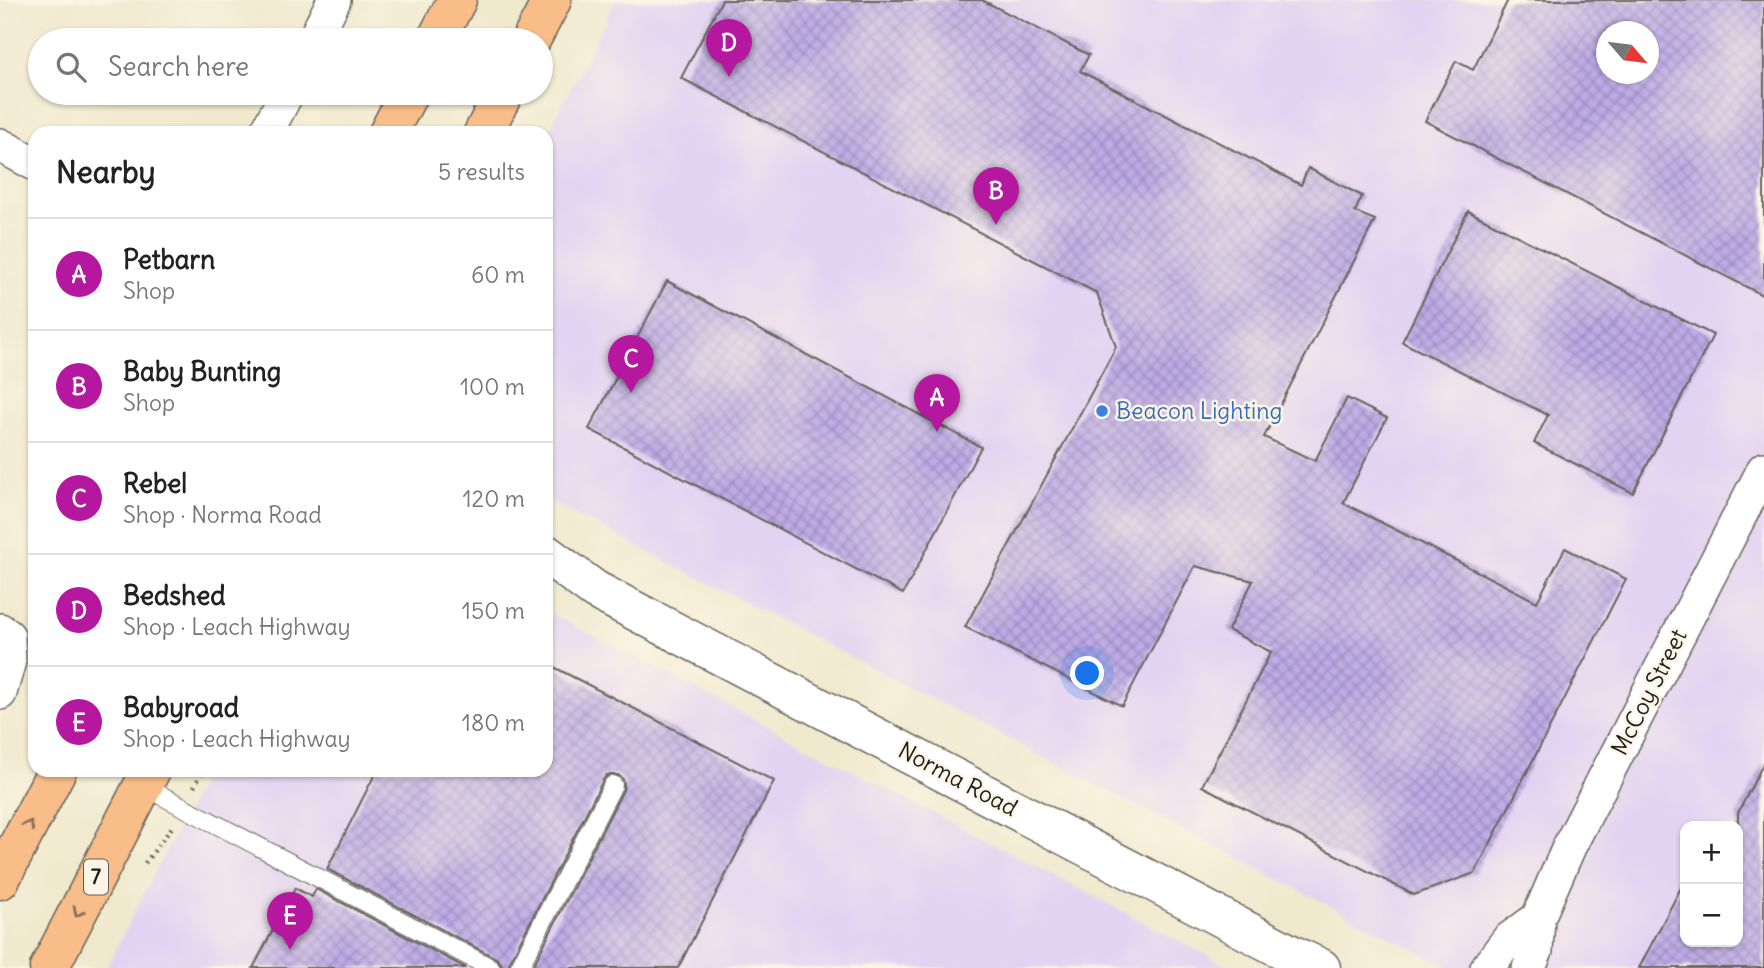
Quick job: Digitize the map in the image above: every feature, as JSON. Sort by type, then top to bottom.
[{"type":"highway","points":[[442,28],[457,0]]},
{"type":"highway","points":[[537,28],[552,0]]},
{"type":"highway","points":[[392,126],[403,105]]},
{"type":"highway","points":[[487,126],[498,105]]},
{"type":"highway","points":[[0,880],[53,777]]},
{"type":"highway","name":"7","points":[[49,968],[147,778]]},
{"type":"street","points":[[320,28],[334,0]]},
{"type":"street","points":[[270,126],[281,105]]},
{"type":"street","points":[[0,145],[28,160]]},
{"type":"street","name":"McCoy Street","points":[[1529,968],[1536,951],[1538,918],[1569,847],[1764,469]]},
{"type":"street","name":"Norma Road","points":[[553,559],[595,590],[1281,959],[1321,968]]},
{"type":"street","name":"Norma Road","points":[[553,580],[595,590]]},
{"type":"street","points":[[0,630],[8,636],[9,661],[0,693]]},
{"type":"street","points":[[1487,968],[1508,940],[1538,918]]},
{"type":"lane","points":[[147,778],[185,807],[491,968]]},
{"type":"lane","points":[[519,968],[613,785]]},
{"type":"path","points":[[142,866],[168,835],[200,777]]},
{"type":"shaded area","points":[[616,0],[1764,0],[1764,968],[1450,968],[553,503],[551,126]]},
{"type":"shaded area","points":[[553,615],[1231,968],[106,968],[203,777],[553,777]]},
{"type":"building","points":[[722,0],[982,0],[1089,55],[1080,71],[1301,185],[1308,168],[1362,196],[1355,212],[1375,220],[1264,437],[1315,461],[1347,398],[1387,418],[1343,503],[1537,602],[1565,548],[1626,579],[1475,873],[1414,895],[1202,786],[1271,652],[1228,630],[1253,581],[1195,566],[1122,706],[965,627],[1116,347],[1097,293],[681,78]]},
{"type":"building","points":[[1508,0],[1764,0],[1764,296],[1425,121],[1456,61],[1473,70]]},
{"type":"building","points":[[1468,211],[1713,335],[1633,493],[1534,443],[1548,415],[1402,342]]},
{"type":"building","points":[[667,281],[981,447],[903,594],[589,429]]},
{"type":"building","points":[[553,667],[774,781],[678,968],[532,968],[623,790],[623,779],[618,775],[607,775],[603,780],[508,968],[502,968],[496,958],[327,869],[373,777],[553,777]]},
{"type":"building","points":[[1764,762],[1764,968],[1639,968],[1680,890],[1680,947],[1743,947],[1743,821],[1738,821],[1738,813]]},
{"type":"building","points":[[295,888],[312,897],[316,889],[466,968],[253,968]]},
{"type":"place","name":"Bedshed","points":[[729,77]]},
{"type":"place","name":"Baby Bunting","points":[[996,225]]},
{"type":"place","name":"Rebel","points":[[631,393]]},
{"type":"place","name":"Beacon Lighting","points":[[1102,411]]},
{"type":"place","name":"Petbarn","points":[[937,432]]},
{"type":"place","name":"Babyroad","points":[[290,950]]}]
